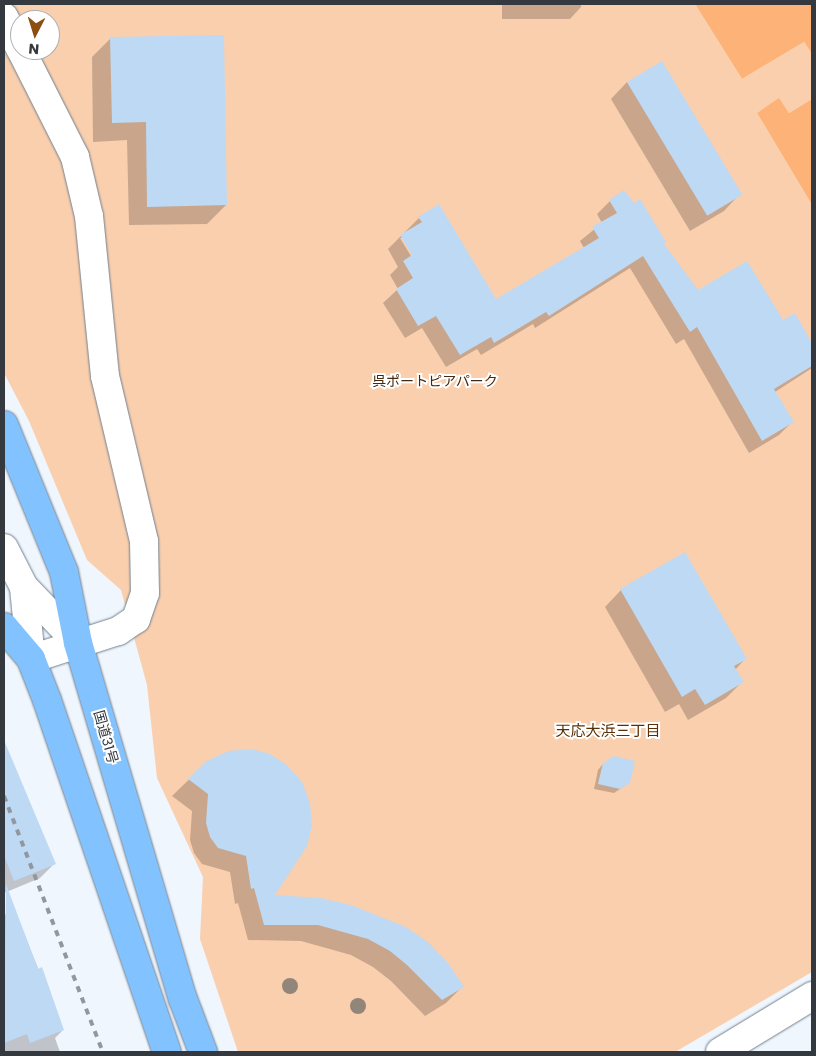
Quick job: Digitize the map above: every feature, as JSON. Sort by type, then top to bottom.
[{"type":"highway","name":"国道31号","points":[[4,425],[64,572],[78,643],[183,999],[203,1052]]},
{"type":"highway","points":[[4,627],[31,659],[167,1052]]},
{"type":"street","points":[[4,17],[10,29]]},
{"type":"street","points":[[24,587],[31,659],[118,631],[136,619],[145,592],[144,542],[105,376],[90,216],[75,156],[26,60]]},
{"type":"street","points":[[4,548],[24,587],[78,643]]},
{"type":"street","points":[[720,1052],[812,996]]},
{"type":"green space","name":"呉ポートピアパーク","points":[[4,4],[695,4],[742,79],[804,42],[812,54],[812,99],[789,113],[779,99],[757,113],[812,205],[812,972],[675,1052],[238,1052],[200,939],[203,877],[157,778],[147,685],[121,590],[87,560],[29,421],[4,373]]},
{"type":"shaded area","points":[[695,4],[812,4],[812,54],[804,42],[742,79]]},
{"type":"shaded area","points":[[779,98],[789,113],[812,99],[812,205],[757,113]]},
{"type":"building","points":[[224,35],[227,205],[147,207],[146,122],[112,123],[110,37]]},
{"type":"building","points":[[662,61],[742,195],[707,216],[627,82]]},
{"type":"building","points":[[624,190],[634,203],[640,199],[666,242],[664,244],[698,290],[747,261],[783,320],[795,313],[812,343],[812,366],[774,389],[794,422],[762,441],[697,327],[690,332],[643,256],[549,316],[546,312],[494,343],[491,337],[460,355],[436,316],[418,326],[396,289],[413,278],[403,261],[412,255],[400,235],[422,222],[418,217],[439,204],[496,299],[599,238],[592,227],[617,213],[609,200]]},
{"type":"building","points":[[685,552],[747,659],[734,666],[744,682],[705,705],[695,689],[682,697],[620,589]]},
{"type":"building","points":[[4,740],[56,864],[14,881],[4,855]]},
{"type":"building","points":[[251,749],[270,754],[287,765],[302,782],[310,803],[312,825],[307,846],[275,895],[320,898],[351,905],[406,927],[429,943],[448,963],[464,987],[442,1000],[407,965],[390,951],[368,939],[318,925],[264,925],[254,888],[251,889],[246,856],[218,848],[210,837],[206,823],[208,794],[188,779],[205,762],[228,751]]},
{"type":"building","points":[[614,756],[635,761],[630,783],[620,789],[598,784],[603,763]]},
{"type":"building","points":[[6,884],[38,969],[42,967],[64,1030],[30,1043],[27,1034],[4,1043]]},
{"type":"railway","points":[[4,796],[103,1052]]},
{"type":"district","name":"天応大浜三丁目","points":[[608,731]]}]
